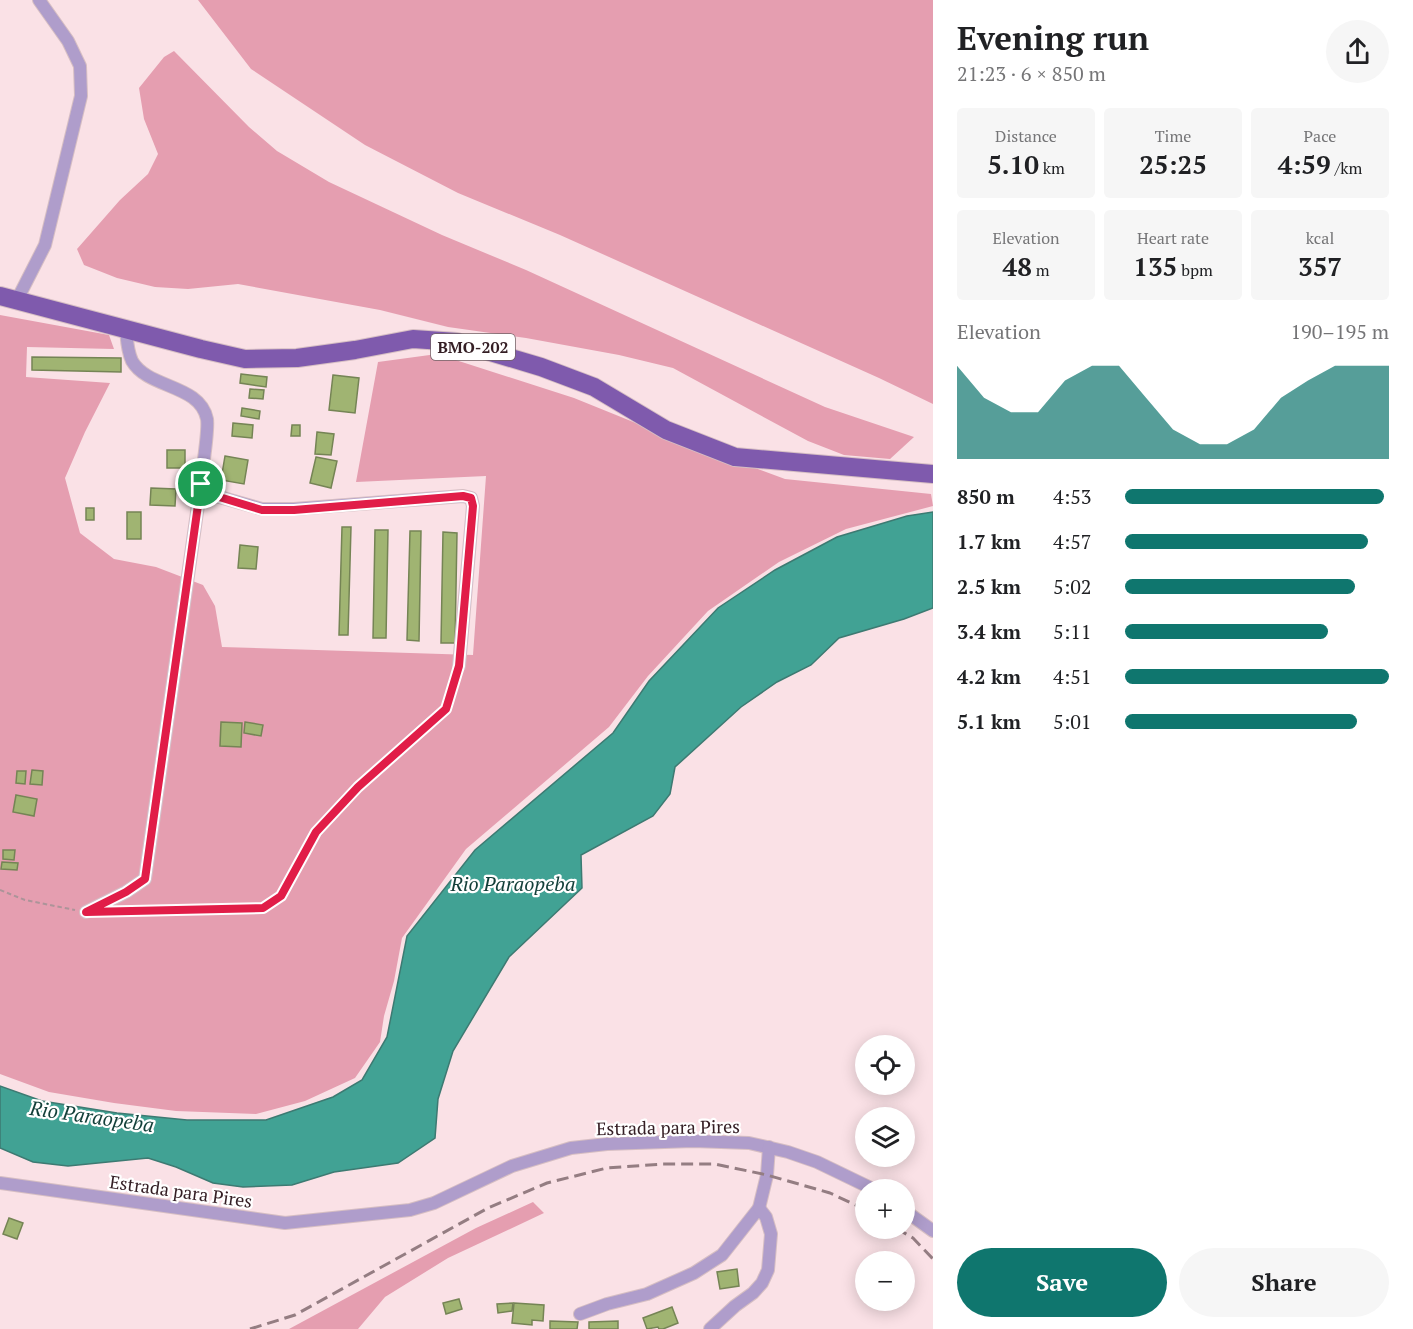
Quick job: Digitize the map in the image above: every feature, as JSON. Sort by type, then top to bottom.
[{"type":"main road","name":"BMO-202","points":[[9,298],[245,359],[297,358],[413,339],[458,342],[541,367],[594,387],[666,430],[735,457],[933,474]]},
{"type":"street","points":[[9,298],[45,245],[81,96],[80,66],[68,41],[39,0]]},
{"type":"street","points":[[86,912],[126,892],[145,879],[201,484],[207,419],[200,402],[146,373],[134,363],[128,349],[126,329]]},
{"type":"street","points":[[201,484],[216,496],[262,510],[294,510],[463,496],[471,498],[473,506],[459,666]]},
{"type":"street","name":"Estrada para Pires","points":[[0,1183],[285,1223],[410,1210],[434,1203],[512,1166],[571,1148],[607,1144],[693,1141],[748,1143],[818,1162],[855,1180]]},
{"type":"street","points":[[580,1314],[647,1294],[694,1273],[722,1255],[759,1208],[767,1175],[769,1147]]},
{"type":"street","points":[[710,1329],[753,1293],[762,1283],[768,1270],[771,1234],[766,1217],[759,1208]]},
{"type":"street","points":[[915,1218],[933,1231]]},
{"type":"path","points":[[110,911],[263,908],[281,896],[316,832],[358,787],[446,709],[459,666]]},
{"type":"path","points":[[0,890],[25,900],[86,912]]},
{"type":"shaded area","points":[[198,0],[933,0],[933,404],[560,235],[458,193],[365,145],[251,69]]},
{"type":"shaded area","points":[[174,51],[249,127],[277,151],[329,182],[825,407],[914,437],[890,459],[844,455],[808,441],[673,368],[619,355],[448,327],[380,310],[238,284],[188,289],[155,287],[117,278],[84,265],[77,249],[120,200],[148,174],[158,154],[144,119],[139,88],[164,57]]},
{"type":"shaded area","points":[[0,315],[109,335],[114,349],[27,347],[26,377],[110,383],[65,478],[80,533],[114,559],[156,567],[203,585],[215,606],[222,647],[473,655],[486,476],[356,482],[378,362],[437,354],[574,398],[785,479],[931,494],[933,506],[846,529],[779,562],[708,611],[648,676],[609,727],[466,849],[402,938],[380,1042],[355,1078],[305,1101],[256,1114],[176,1111],[49,1092],[0,1074]]},
{"type":"shaded area","points":[[533,1202],[544,1213],[448,1258],[385,1297],[358,1329],[289,1329],[476,1228]]},
{"type":"water","name":"Rio Paraopeba","points":[[933,512],[933,608],[839,638],[811,665],[777,682],[741,707],[675,767],[670,794],[653,816],[581,855],[582,888],[509,957],[453,1051],[438,1099],[435,1138],[398,1163],[334,1172],[292,1185],[243,1187],[213,1183],[148,1158],[68,1166],[33,1162],[0,1148],[0,1086],[42,1101],[117,1113],[187,1120],[266,1120],[333,1097],[362,1080],[387,1037],[407,936],[475,850],[613,733],[649,681],[718,608],[775,570],[837,537],[907,516]]},
{"type":"building","points":[[32,357],[121,358],[121,372],[32,370]]},
{"type":"building","points":[[241,374],[267,377],[266,387],[240,383]]},
{"type":"building","points":[[333,375],[359,378],[355,413],[329,410]]},
{"type":"building","points":[[250,389],[264,390],[263,399],[249,398]]},
{"type":"building","points":[[242,408],[260,411],[259,419],[241,416]]},
{"type":"building","points":[[233,423],[253,425],[252,438],[232,436]]},
{"type":"building","points":[[292,425],[300,425],[300,436],[291,436]]},
{"type":"building","points":[[317,432],[334,434],[331,455],[315,454]]},
{"type":"building","points":[[167,450],[185,450],[185,468],[167,468]]},
{"type":"building","points":[[225,456],[248,460],[244,484],[221,480]]},
{"type":"building","points":[[316,457],[337,461],[331,488],[310,483]]},
{"type":"building","points":[[151,488],[176,489],[175,506],[150,505]]},
{"type":"building","points":[[86,508],[94,508],[94,520],[86,520]]},
{"type":"building","points":[[127,512],[141,512],[141,539],[127,539]]},
{"type":"building","points":[[342,527],[351,527],[348,635],[339,635]]},
{"type":"building","points":[[375,530],[388,530],[386,638],[373,638]]},
{"type":"building","points":[[410,531],[421,531],[419,641],[407,640]]},
{"type":"building","points":[[443,532],[457,533],[455,643],[441,643]]},
{"type":"building","points":[[240,545],[258,547],[256,569],[238,568]]},
{"type":"building","points":[[221,722],[242,723],[241,747],[220,746]]},
{"type":"building","points":[[245,722],[263,725],[261,736],[244,733]]},
{"type":"building","points":[[32,770],[43,771],[42,785],[30,784]]},
{"type":"building","points":[[17,771],[26,771],[25,784],[16,783]]},
{"type":"building","points":[[16,795],[37,799],[34,816],[13,812]]},
{"type":"building","points":[[3,850],[15,850],[14,860],[3,859]]},
{"type":"building","points":[[2,862],[18,863],[17,870],[1,869]]},
{"type":"building","points":[[9,1218],[23,1223],[17,1239],[3,1234]]},
{"type":"building","points":[[737,1269],[739,1286],[720,1289],[717,1272]]},
{"type":"building","points":[[459,1299],[462,1309],[446,1314],[443,1303]]},
{"type":"building","points":[[513,1303],[512,1311],[498,1313],[497,1304]]},
{"type":"building","points":[[514,1303],[544,1305],[543,1321],[532,1320],[532,1325],[512,1323]]},
{"type":"building","points":[[672,1307],[678,1323],[663,1329],[658,1327],[647,1329],[643,1318]]},
{"type":"building","points":[[550,1321],[578,1322],[577,1329],[550,1329]]},
{"type":"building","points":[[618,1321],[618,1329],[589,1329],[589,1322]]},
{"type":"railway","points":[[250,1329],[295,1315],[488,1208],[547,1183],[607,1168],[663,1164],[715,1164],[767,1175],[830,1193],[855,1205]]},
{"type":"railway","points":[[914,1239],[933,1259]]},
{"type":"route","points":[[201,484],[216,496],[262,510],[294,510],[463,496],[471,498],[473,506],[459,666],[446,709],[358,787],[316,832],[281,896],[263,908],[86,912],[126,892],[145,879],[201,484]]}]
